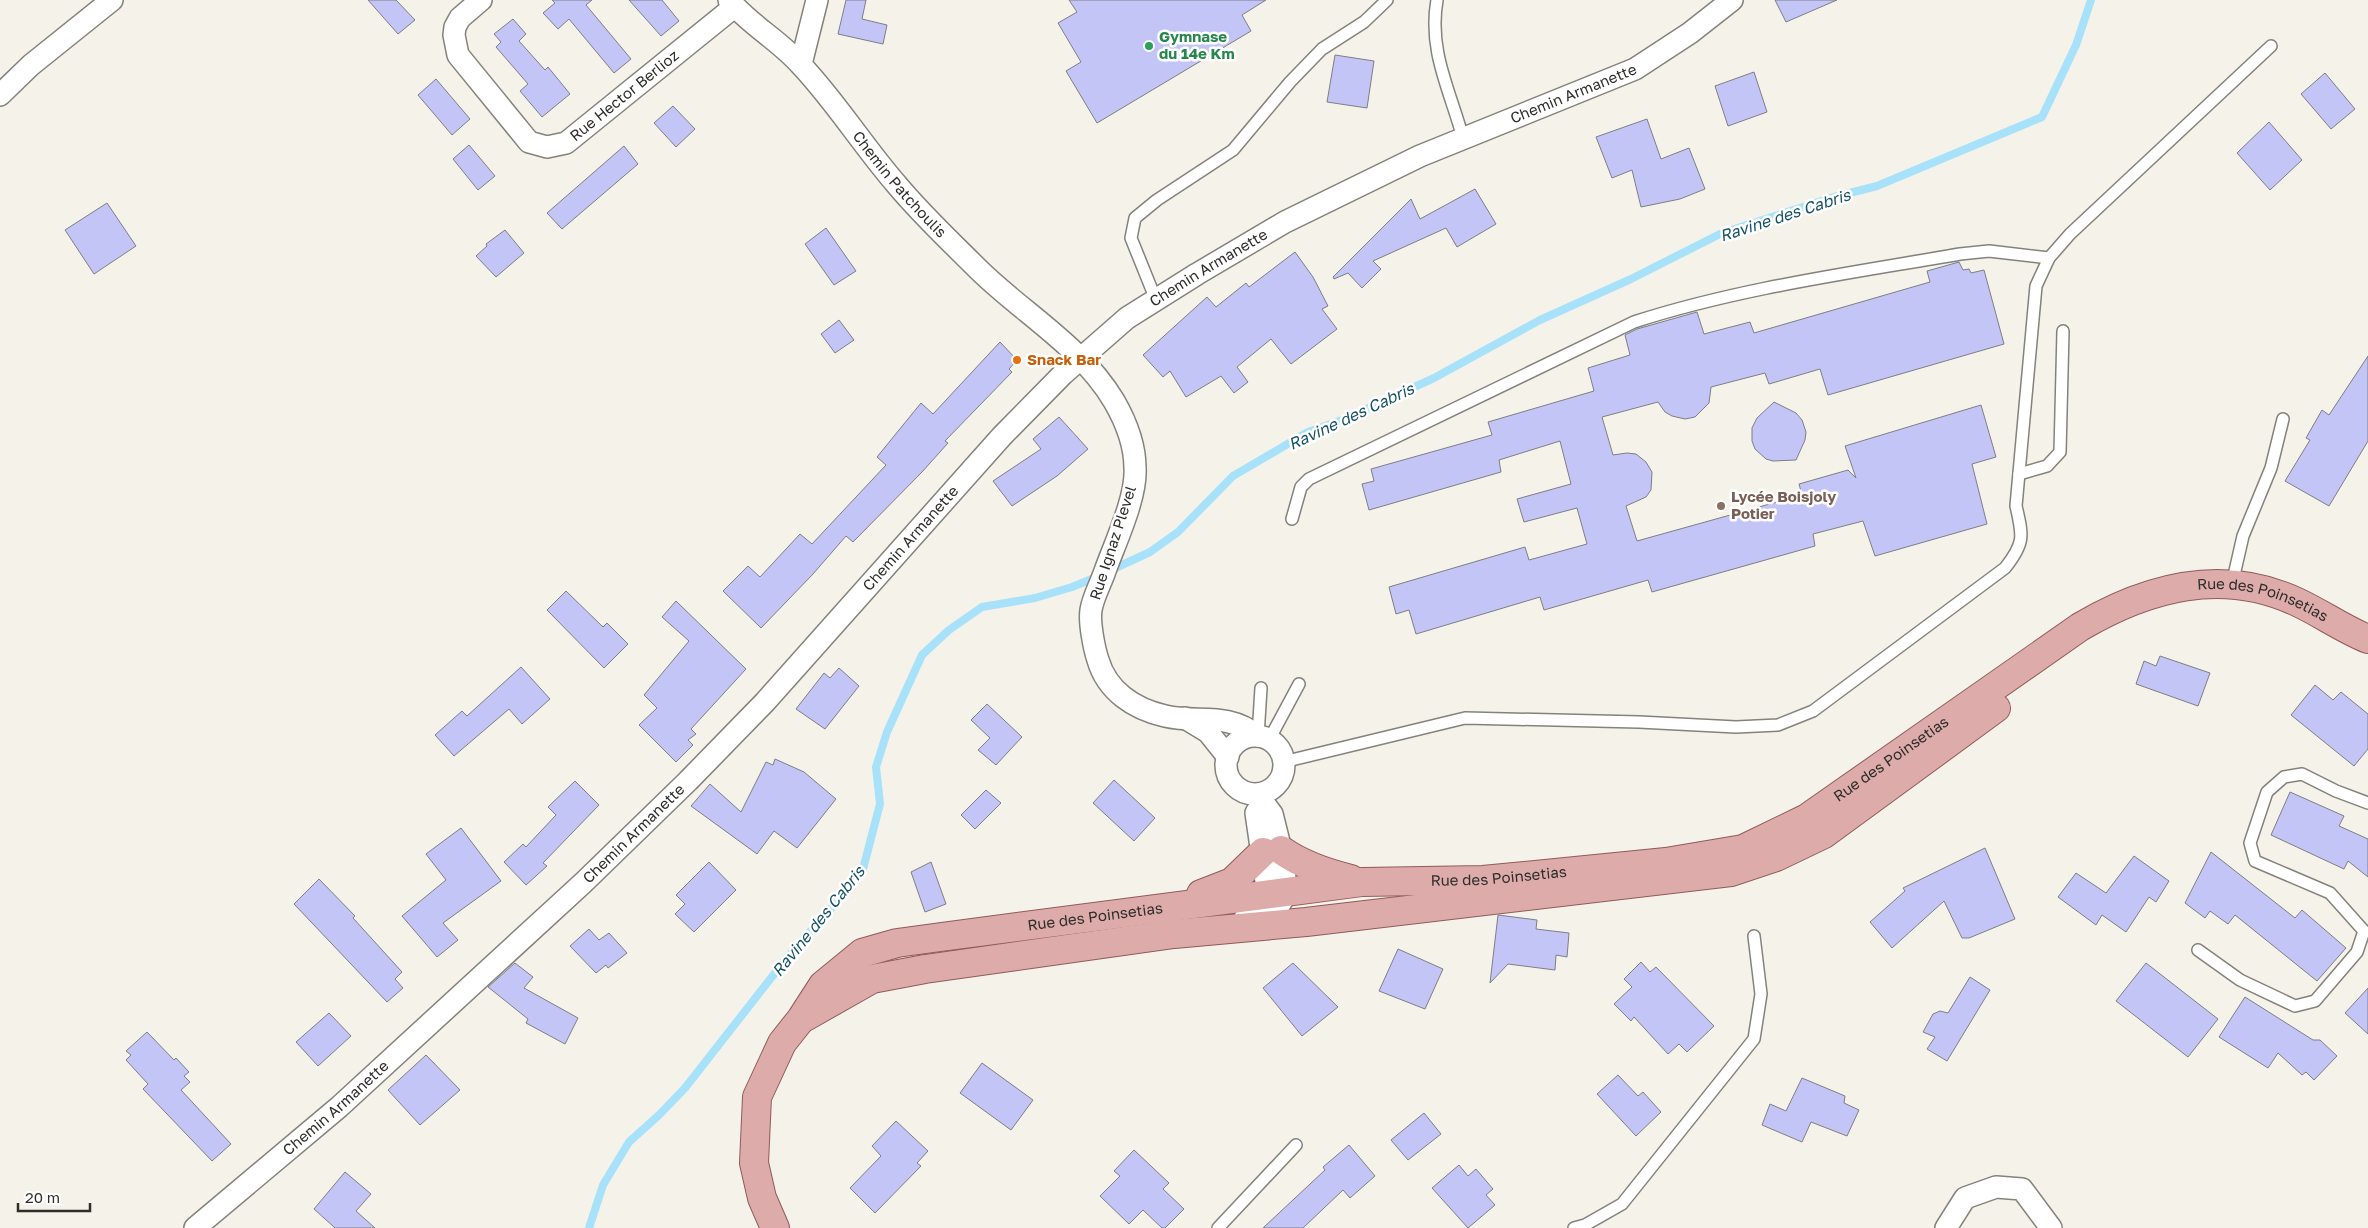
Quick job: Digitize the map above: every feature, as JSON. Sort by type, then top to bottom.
[{"type":"main road","name":"Rue des Poinsetias","points":[[775,1228],[762,1198],[754,1163],[757,1097],[782,1043],[802,1019],[823,985],[862,953],[897,943],[1151,908],[1277,899],[1362,882],[1483,880],[1666,862],[1743,849],[1807,818],[2080,627],[2106,612],[2153,593],[2201,583],[2232,584],[2266,590],[2297,602],[2353,633],[2368,639]]},
{"type":"main road","name":"Rue des Poinsetias","points":[[802,1019],[872,979],[925,968],[1174,934],[1306,922],[1731,872],[1776,857],[1824,834],[2153,593]]},
{"type":"main road","points":[[1151,908],[1205,893],[1232,882],[1272,851],[1313,867],[1362,882]]},
{"type":"street","points":[[0,95],[31,65],[112,0]]},
{"type":"street","name":"Rue Hector Berlioz","points":[[481,0],[460,18],[455,27],[454,36],[458,55],[529,142],[547,146],[566,143],[732,3]]},
{"type":"street","points":[[801,64],[817,0]]},
{"type":"street","name":"Chemin Armanette","points":[[195,1228],[339,1107],[583,883],[688,781],[765,702],[1002,436],[1063,374],[1128,318],[1286,222],[1420,156],[1635,69],[1690,33],[1732,0]]},
{"type":"street","name":"Chemin Patchoulis","points":[[732,3],[801,64],[896,185],[946,237],[991,282],[1081,358]]},
{"type":"street","name":"Rue Ignaz Plevel","points":[[1081,358],[1091,368],[1113,399],[1126,424],[1136,469],[1130,501],[1091,610],[1095,652],[1102,672],[1119,696],[1143,709],[1165,716],[1184,718]]},
{"type":"street","points":[[1184,718],[1207,718],[1245,727],[1279,749],[1284,762],[1282,777],[1263,797]]},
{"type":"street","points":[[1184,718],[1208,732],[1228,757]]},
{"type":"street","points":[[1263,738],[1244,738],[1235,744],[1228,757],[1227,770],[1235,786],[1263,797],[1272,814],[1272,851],[1277,899],[1306,922]]},
{"type":"street","points":[[1174,934],[1200,924],[1260,916],[1277,899]]},
{"type":"street","points":[[1946,1228],[1965,1198],[1996,1187],[2022,1189],[2051,1228]]},
{"type":"lane","points":[[1156,300],[1131,238],[1135,218],[1157,200],[1233,150],[1290,82],[1322,49],[1364,22],[1387,0]]},
{"type":"lane","points":[[1437,0],[1433,21],[1435,47],[1463,138]]},
{"type":"lane","points":[[1284,762],[1465,718],[1639,722],[1736,727],[1778,724],[1813,711],[2005,568],[2018,552],[2022,532],[2016,506],[2036,286],[2049,258],[2070,234],[2271,46]]},
{"type":"lane","points":[[1292,519],[1300,487],[1310,479],[1634,322],[1673,309],[1748,292],[1960,254],[1988,251],[2049,258]]},
{"type":"lane","points":[[2019,474],[2047,466],[2060,452],[2063,331]]},
{"type":"lane","points":[[2232,584],[2242,536],[2271,468],[2284,418]]},
{"type":"lane","points":[[1263,738],[1299,684]]},
{"type":"lane","points":[[1261,688],[1263,738]]},
{"type":"lane","points":[[2198,950],[2240,980],[2295,1006],[2315,1001],[2357,952],[2364,931],[2330,893],[2255,860],[2250,843],[2266,792],[2284,777],[2302,774],[2368,804]]},
{"type":"lane","points":[[1574,1228],[1622,1204],[1754,1039],[1761,994],[1754,936]]},
{"type":"lane","points":[[1218,1228],[1296,1145]]},
{"type":"building","points":[[368,0],[396,0],[415,20],[398,34]]},
{"type":"building","points":[[552,0],[592,0],[586,5],[631,59],[614,73],[569,19],[558,29],[543,13],[555,3]]},
{"type":"building","points":[[629,0],[662,0],[679,21],[661,36]]},
{"type":"building","points":[[846,0],[866,0],[862,19],[887,25],[883,44],[838,34]]},
{"type":"building","name":"Gymnase du 14e Km","points":[[1069,0],[1266,0],[1242,15],[1251,31],[1097,123],[1066,71],[1081,62],[1058,23],[1077,12]]},
{"type":"building","points":[[1775,0],[1837,0],[1786,22]]},
{"type":"building","points":[[513,19],[526,34],[519,41],[545,70],[548,67],[570,94],[542,117],[520,91],[528,84],[496,47],[501,42],[494,34]]},
{"type":"building","points":[[1335,55],[1374,61],[1367,108],[1327,102]]},
{"type":"building","points":[[1754,72],[1767,112],[1728,126],[1715,86]]},
{"type":"building","points":[[2325,73],[2355,109],[2331,129],[2301,94]]},
{"type":"building","points":[[436,79],[470,119],[452,135],[418,95]]},
{"type":"building","points":[[673,106],[695,129],[676,147],[654,123]]},
{"type":"building","points":[[1647,119],[1661,159],[1689,148],[1705,189],[1680,199],[1641,207],[1632,170],[1612,178],[1596,137]]},
{"type":"building","points":[[2269,122],[2302,160],[2270,190],[2237,153]]},
{"type":"building","points":[[469,145],[495,176],[478,190],[453,159]]},
{"type":"building","points":[[624,146],[638,164],[562,229],[547,213]]},
{"type":"building","points":[[1475,189],[1496,224],[1457,247],[1446,228],[1373,261],[1381,269],[1362,288],[1348,273],[1334,279],[1333,277],[1411,199],[1420,219]]},
{"type":"building","points":[[107,203],[136,246],[94,274],[65,230]]},
{"type":"building","points":[[826,228],[856,271],[834,285],[805,244]]},
{"type":"building","points":[[505,230],[524,253],[496,277],[476,256],[487,246],[486,244]]},
{"type":"building","points":[[1295,252],[1313,277],[1328,306],[1322,309],[1337,329],[1291,364],[1271,339],[1237,367],[1248,382],[1234,393],[1221,376],[1186,397],[1170,371],[1163,377],[1143,355],[1207,297],[1216,307],[1246,283],[1249,287]]},
{"type":"building","points":[[1959,262],[1963,270],[1969,269],[1971,273],[1984,270],[2004,344],[1828,395],[1820,369],[1769,384],[1765,373],[1711,387],[1709,403],[1695,417],[1685,419],[1672,416],[1665,412],[1658,402],[1602,417],[1613,455],[1636,454],[1646,462],[1652,472],[1651,490],[1646,497],[1626,506],[1637,541],[1802,495],[1799,484],[1848,470],[1856,478],[1845,446],[1981,405],[1996,457],[1972,464],[1987,524],[1875,556],[1863,521],[1813,534],[1815,546],[1652,592],[1648,580],[1544,610],[1540,597],[1416,634],[1409,610],[1396,614],[1389,587],[1525,547],[1529,560],[1587,544],[1577,508],[1524,522],[1517,499],[1571,484],[1560,441],[1499,460],[1501,472],[1369,510],[1362,484],[1374,481],[1371,469],[1492,435],[1488,422],[1594,391],[1588,368],[1630,355],[1625,335],[1637,329],[1697,312],[1704,334],[1750,322],[1754,333],[1930,282],[1927,271]]},
{"type":"building","points":[[839,320],[854,340],[835,353],[821,334]]},
{"type":"building","points":[[1000,342],[1017,360],[1009,369],[1012,372],[945,441],[948,443],[922,472],[853,542],[846,536],[813,574],[761,628],[723,591],[748,566],[760,577],[800,534],[812,544],[886,465],[877,457],[921,403],[933,414]]},
{"type":"building","points":[[2368,356],[2368,441],[2329,506],[2285,481],[2310,440],[2306,438],[2322,410],[2329,415]]},
{"type":"building","points":[[1774,402],[1796,413],[1802,420],[1806,432],[1805,440],[1796,460],[1773,461],[1766,459],[1755,449],[1752,441],[1752,428],[1757,418]]},
{"type":"building","points":[[1059,417],[1088,449],[1057,476],[1012,506],[993,481],[1041,449],[1033,439]]},
{"type":"building","points":[[566,591],[603,627],[607,623],[628,644],[604,668],[547,610]]},
{"type":"building","points":[[676,601],[746,669],[691,729],[696,734],[688,740],[693,745],[676,762],[639,725],[657,708],[644,695],[689,641],[662,617]]},
{"type":"building","points":[[2160,656],[2210,673],[2198,706],[2136,684],[2144,661],[2156,666]]},
{"type":"building","points":[[521,667],[550,699],[522,724],[509,709],[454,756],[435,735],[462,711],[467,716]]},
{"type":"building","points":[[839,668],[859,686],[825,729],[796,709],[824,673],[830,678]]},
{"type":"building","points":[[2315,685],[2333,700],[2341,692],[2368,714],[2368,749],[2354,766],[2291,715]]},
{"type":"building","points":[[987,704],[1022,737],[996,765],[978,750],[990,738],[971,720]]},
{"type":"building","points":[[775,759],[804,772],[836,799],[797,848],[774,831],[757,854],[691,806],[710,784],[741,812],[766,762],[773,765]]},
{"type":"building","points":[[1114,780],[1155,818],[1134,841],[1093,803]]},
{"type":"building","points":[[575,781],[599,805],[543,863],[547,866],[526,885],[504,862],[523,844],[526,847],[556,815],[548,807]]},
{"type":"building","points":[[986,790],[1001,803],[975,829],[961,815]]},
{"type":"building","points":[[2290,792],[2344,816],[2339,826],[2368,839],[2368,877],[2348,861],[2344,869],[2271,835]]},
{"type":"building","points":[[461,828],[501,881],[443,923],[458,940],[437,957],[402,916],[446,880],[426,854]]},
{"type":"building","points":[[1985,848],[2015,919],[1969,938],[1962,938],[1944,901],[1892,948],[1870,922],[1905,891],[1903,888]]},
{"type":"building","points":[[2211,852],[2295,918],[2302,910],[2346,948],[2317,981],[2235,915],[2228,924],[2210,911],[2205,918],[2185,903]]},
{"type":"building","points":[[2134,856],[2169,881],[2156,902],[2149,897],[2126,932],[2102,915],[2096,925],[2058,897],[2076,873],[2106,893]]},
{"type":"building","points":[[709,862],[736,890],[694,932],[675,914],[685,904],[676,895]]},
{"type":"building","points":[[931,862],[946,904],[925,912],[911,872]]},
{"type":"building","points":[[319,879],[355,916],[353,918],[402,972],[395,979],[403,988],[387,1002],[294,904]]},
{"type":"building","points":[[1498,915],[1537,920],[1536,929],[1569,933],[1567,957],[1556,955],[1555,970],[1508,964],[1490,983]]},
{"type":"building","points":[[589,929],[599,940],[609,933],[627,953],[608,968],[606,965],[596,973],[570,946]]},
{"type":"building","points":[[1398,949],[1443,969],[1425,1009],[1379,991]]},
{"type":"building","points":[[1641,962],[1650,972],[1656,967],[1714,1026],[1687,1052],[1679,1044],[1668,1054],[1634,1017],[1631,1021],[1614,1004],[1632,987],[1624,979]]},
{"type":"building","points":[[515,963],[533,977],[524,988],[578,1018],[565,1044],[526,1023],[528,1019],[488,987]]},
{"type":"building","points":[[1293,963],[1338,1007],[1302,1036],[1263,988]]},
{"type":"building","points":[[2146,963],[2218,1019],[2188,1057],[2116,1001]]},
{"type":"building","points":[[1970,977],[1990,990],[1947,1061],[1927,1049],[1935,1037],[1923,1032],[1933,1014],[1940,1011],[1948,1013]]},
{"type":"building","points":[[2368,988],[2368,1034],[2345,1013]]},
{"type":"building","points":[[2245,997],[2313,1040],[2320,1040],[2337,1056],[2314,1080],[2306,1072],[2302,1075],[2278,1053],[2268,1068],[2219,1037]]},
{"type":"building","points":[[329,1013],[351,1036],[318,1066],[296,1042]]},
{"type":"building","points":[[147,1032],[174,1060],[176,1058],[189,1072],[184,1076],[190,1082],[181,1090],[231,1144],[212,1161],[143,1089],[148,1084],[126,1060],[131,1055],[126,1051]]},
{"type":"building","points":[[426,1055],[460,1090],[420,1125],[388,1090]]},
{"type":"building","points":[[982,1063],[1033,1100],[1011,1130],[960,1093]]},
{"type":"building","points":[[1618,1075],[1638,1096],[1643,1092],[1661,1112],[1636,1136],[1597,1094]]},
{"type":"building","points":[[1802,1078],[1845,1096],[1844,1103],[1859,1110],[1847,1136],[1811,1122],[1802,1142],[1762,1125],[1770,1104],[1786,1111]]},
{"type":"building","points":[[1424,1113],[1441,1134],[1408,1160],[1391,1140]]},
{"type":"building","points":[[896,1121],[928,1151],[917,1163],[921,1166],[875,1213],[850,1188],[881,1156],[872,1146]]},
{"type":"building","points":[[1349,1145],[1375,1176],[1350,1198],[1343,1190],[1303,1228],[1263,1228],[1325,1170],[1323,1167]]},
{"type":"building","points":[[1134,1150],[1169,1183],[1163,1189],[1184,1209],[1165,1228],[1162,1228],[1143,1210],[1129,1224],[1100,1196],[1120,1176],[1114,1171]]},
{"type":"building","points":[[1459,1165],[1468,1176],[1476,1169],[1493,1189],[1486,1195],[1495,1205],[1468,1228],[1432,1188]]},
{"type":"building","points":[[345,1172],[371,1194],[356,1211],[375,1228],[335,1228],[314,1209]]},
{"type":"waterway","name":"Ravine des Cabris","points":[[1109,571],[1150,552],[1178,532],[1233,476],[1308,432],[1345,419],[1434,378],[1540,320],[1631,279],[1722,233],[1834,197],[1877,186],[2042,117],[2076,45],[2091,0]]},
{"type":"waterway","name":"Ravine des Cabris","points":[[589,1228],[603,1185],[629,1142],[685,1088],[789,955],[845,893],[863,869],[880,804],[876,767],[887,732],[922,655],[949,630],[982,607],[1035,598],[1072,587],[1099,576]]},
{"type":"place","name":"Gymnase du 14e Km","points":[[1149,46]]},
{"type":"place","name":"Snack Bar","points":[[1017,360]]},
{"type":"place","name":"Lycée Boisjoly Potier","points":[[1721,506]]}]
